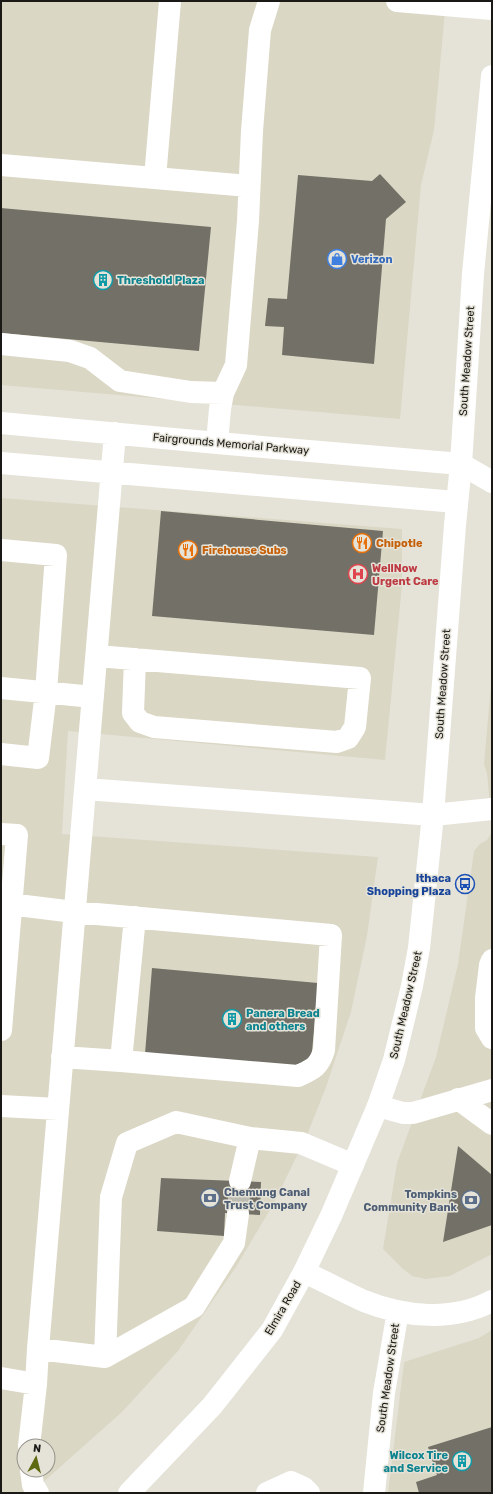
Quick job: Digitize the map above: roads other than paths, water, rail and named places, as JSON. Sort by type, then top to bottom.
[{"type":"main road","points":[[155,178],[170,1]]},
{"type":"main road","points":[[217,443],[223,393],[236,365],[248,221],[252,131],[260,30],[269,1]]},
{"type":"main road","points":[[398,1],[492,9]]},
{"type":"main road","name":"South Meadow Street","points":[[304,1272],[331,1216],[378,1106],[394,1060],[412,986],[419,948],[433,815],[456,502],[461,464],[473,274],[492,76]]},
{"type":"main road","points":[[1,165],[249,186]]},
{"type":"main road","points":[[1,344],[70,351],[90,358],[120,381],[191,392],[223,393]]},
{"type":"main road","name":"Fairgrounds Memorial Parkway","points":[[1,422],[217,443],[461,464]]},
{"type":"main road","points":[[30,1438],[36,1384],[74,912],[115,433]]},
{"type":"main road","points":[[1,463],[456,502]]},
{"type":"main road","points":[[461,464],[492,482]]},
{"type":"main road","points":[[1,550],[56,555],[46,692],[38,758],[1,754]]},
{"type":"main road","points":[[97,656],[135,659],[360,678],[356,726],[348,738],[337,742],[154,727],[140,722],[133,713],[135,659]]},
{"type":"main road","points":[[1,688],[93,697]]},
{"type":"main road","points":[[85,789],[433,815],[492,809]]},
{"type":"main road","points":[[1,834],[17,835],[7,903],[1,1030]]},
{"type":"main road","points":[[7,903],[74,912],[331,934],[324,1050],[320,1062],[313,1069],[298,1076],[62,1057]]},
{"type":"main road","points":[[121,1061],[135,917]]},
{"type":"main road","points":[[492,960],[486,998],[486,1028],[492,1038]]},
{"type":"main road","points":[[378,1106],[403,1113],[413,1113],[492,1090]]},
{"type":"main road","points":[[458,1099],[492,1124]]},
{"type":"main road","points":[[1,1106],[58,1109]]},
{"type":"main road","points":[[105,1357],[111,1197],[127,1143],[176,1122],[250,1138],[301,1143],[353,1165]]},
{"type":"main road","points":[[240,1181],[250,1138]]},
{"type":"main road","points":[[38,1349],[105,1357],[194,1307],[234,1243],[238,1214]]},
{"type":"main road","name":"Elmira Road","points":[[129,1493],[212,1406],[272,1330],[304,1272],[365,1301],[398,1311],[419,1315],[443,1315],[466,1311],[492,1301]]},
{"type":"main road","name":"South Meadow Street","points":[[374,1493],[384,1393],[398,1311]]},
{"type":"main road","points":[[1,1378],[36,1384]]},
{"type":"main road","points":[[32,1478],[33,1485],[38,1493]]},
{"type":"main road","points":[[267,1493],[291,1482],[304,1488],[309,1493]]},
{"type":"tunnel","points":[[238,1214],[240,1181]]},
{"type":"place","name":"Verizon","points":[[337,259]]},
{"type":"place","name":"Threshold Plaza","points":[[103,280]]},
{"type":"place","name":"Chipotle","points":[[362,543]]},
{"type":"place","name":"Firehouse Subs","points":[[188,550]]},
{"type":"place","name":"WellNow Urgent Care","points":[[358,574]]},
{"type":"place","name":"Ithaca Shopping Plaza","points":[[465,884]]},
{"type":"place","name":"Panera Bread and others","points":[[232,1019]]},
{"type":"place","name":"Chemung Canal Trust Company","points":[[210,1198]]},
{"type":"place","name":"Tompkins Community Bank","points":[[471,1200]]},
{"type":"place","name":"Wilcox Tire and Service","points":[[462,1461]]}]
